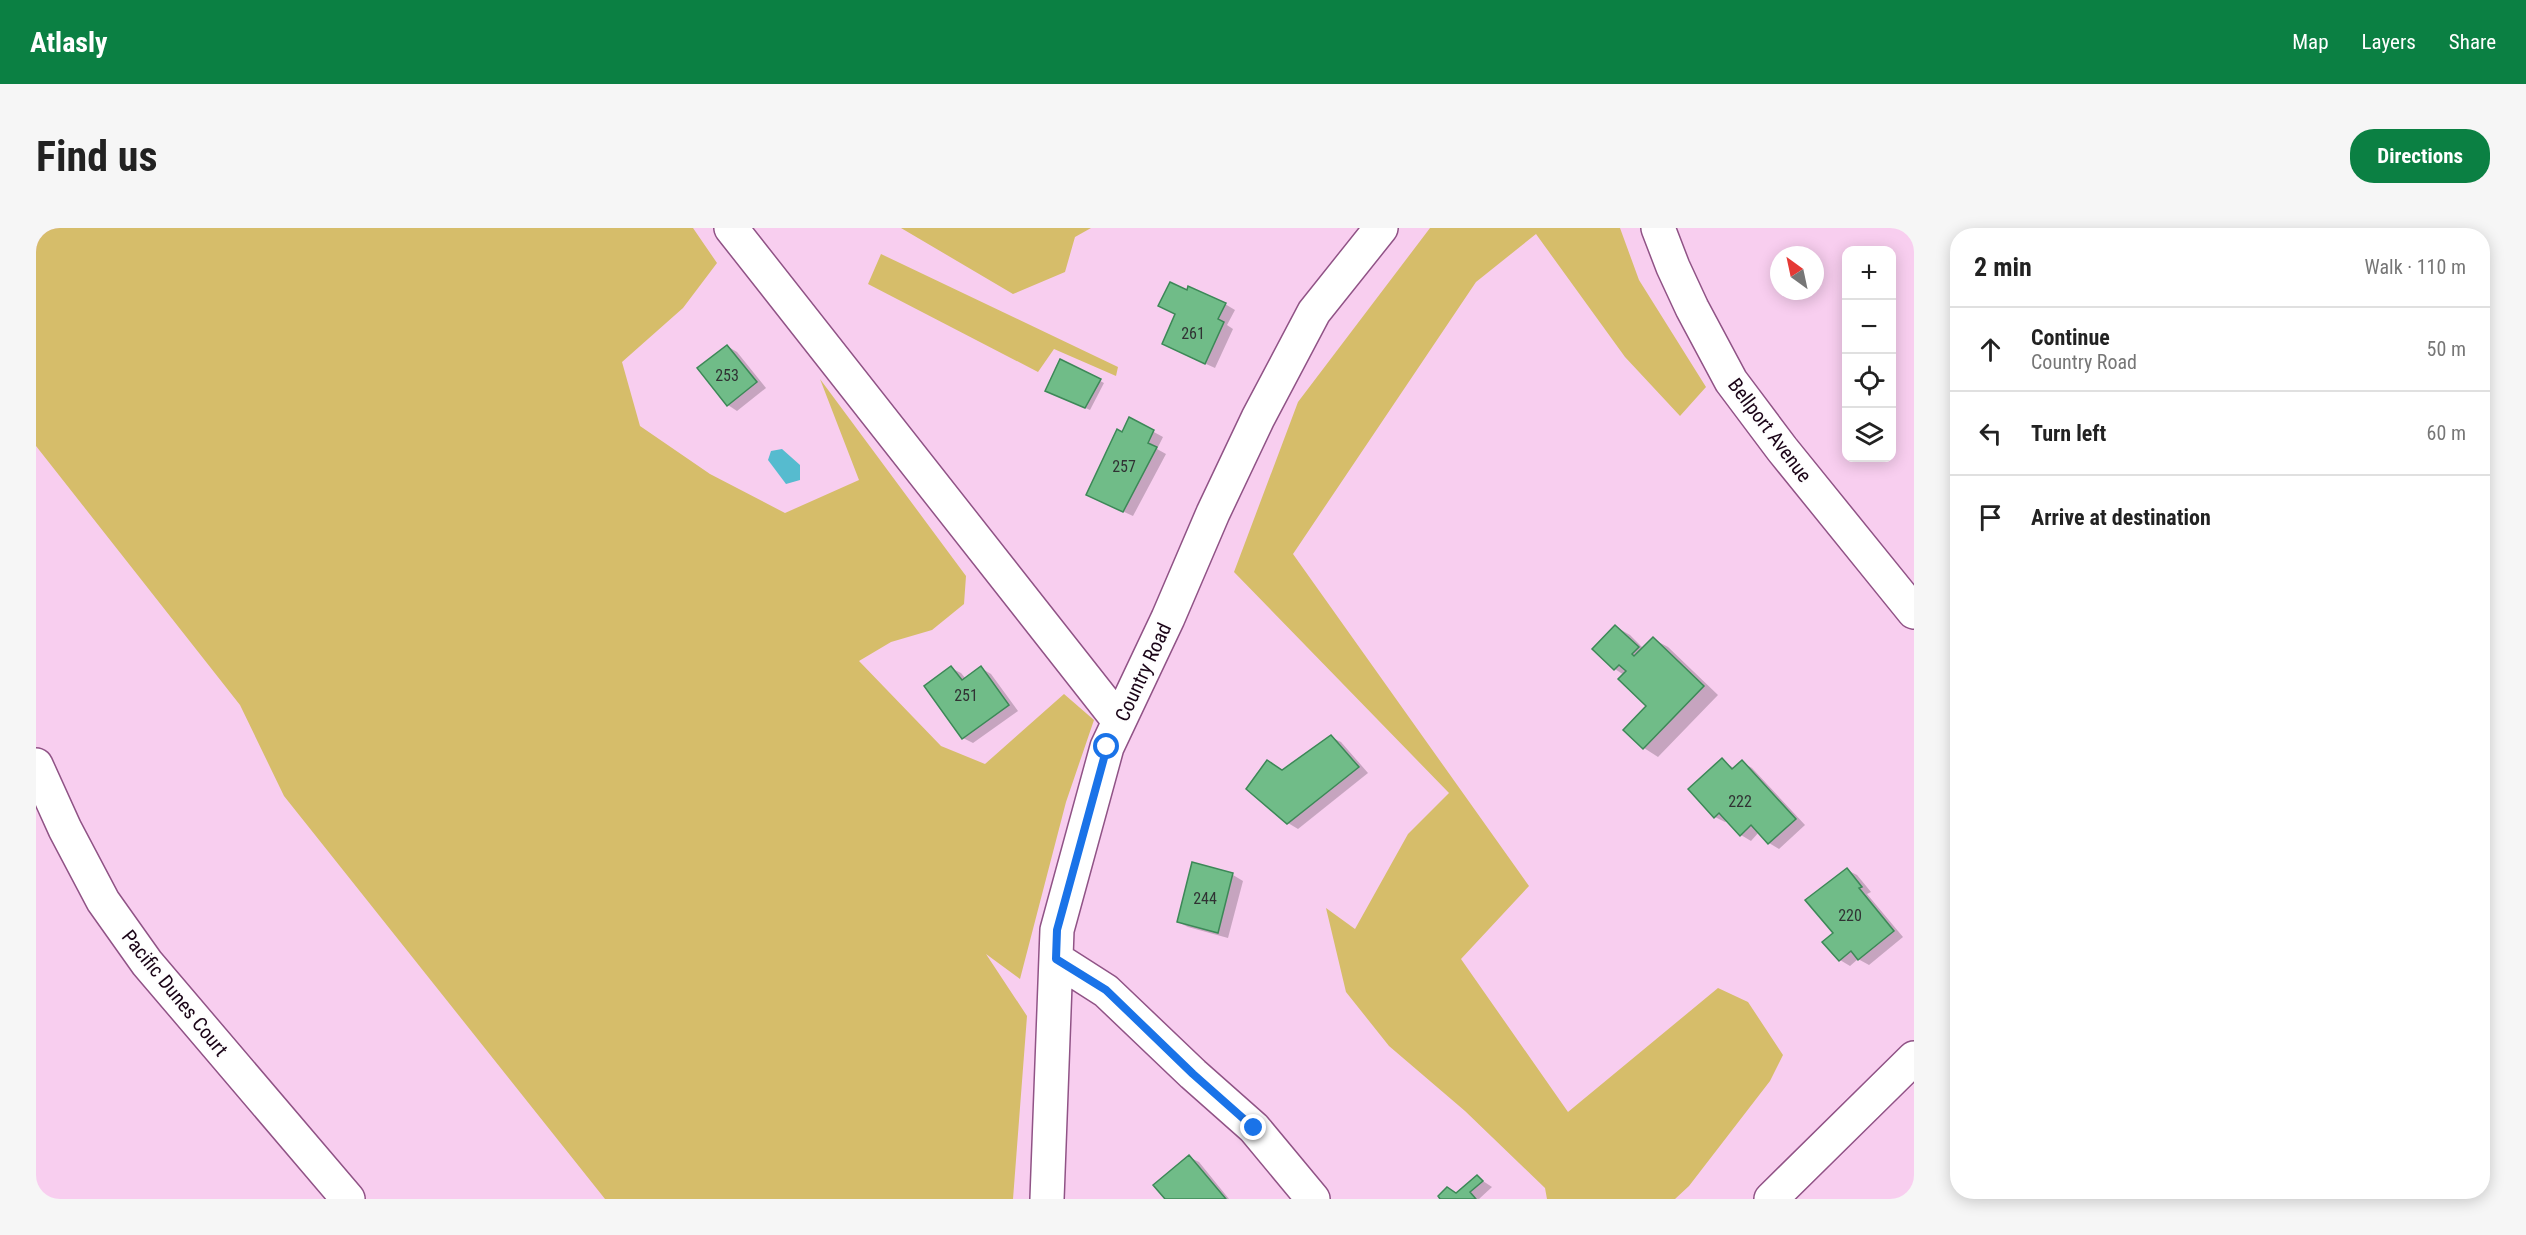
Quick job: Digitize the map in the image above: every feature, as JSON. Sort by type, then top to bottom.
[{"type":"street","points":[[731,228],[1119,722]]},
{"type":"street","name":"Country Road","points":[[1047,1199],[1057,930],[1107,747],[1168,618],[1213,513],[1278,380],[1314,312],[1381,228]]},
{"type":"street","name":"Bellport Avenue","points":[[1658,228],[1672,267],[1731,381],[1782,449],[1914,612]]},
{"type":"street","name":"Pacific Dunes Court","points":[[36,765],[65,829],[103,901],[147,963],[348,1199]]},
{"type":"street","points":[[1056,959],[1106,990],[1193,1074],[1254,1128],[1313,1199]]},
{"type":"street","points":[[1771,1199],[1914,1058]]},
{"type":"shaded area","points":[[36,228],[693,228],[717,263],[683,308],[622,362],[640,426],[710,474],[785,513],[859,480],[820,379],[966,576],[964,604],[932,630],[891,642],[859,661],[941,746],[985,764],[1064,694],[1094,720],[1066,802],[1020,979],[986,954],[1027,1016],[1013,1199],[605,1199],[284,796],[240,705],[36,446]]},
{"type":"shaded area","points":[[901,228],[1091,228],[1075,237],[1065,272],[1013,294]]},
{"type":"shaded area","points":[[1430,228],[1620,228],[1639,280],[1706,387],[1680,416],[1625,357],[1536,234],[1476,282],[1293,554],[1529,886],[1461,959],[1568,1112],[1718,988],[1748,1002],[1783,1055],[1770,1081],[1689,1186],[1675,1199],[1547,1199],[1545,1188],[1465,1111],[1389,1046],[1346,992],[1326,908],[1355,929],[1408,834],[1449,793],[1234,572],[1298,402]]},
{"type":"shaded area","points":[[881,254],[1118,367],[1116,376],[1054,349],[1038,372],[868,284]]},
{"type":"water","points":[[782,449],[800,465],[800,480],[786,484],[768,460],[771,451]]},
{"type":"building","points":[[1170,282],[1187,290],[1188,286],[1226,303],[1218,319],[1224,322],[1205,364],[1162,344],[1175,314],[1158,306]]},
{"type":"building","points":[[727,345],[757,382],[727,406],[697,368]]},
{"type":"building","points":[[1060,359],[1101,379],[1085,408],[1045,391]]},
{"type":"building","points":[[1129,417],[1154,430],[1148,443],[1157,447],[1123,512],[1086,495],[1117,429],[1122,432]]},
{"type":"building","points":[[1615,625],[1639,647],[1632,654],[1634,656],[1653,637],[1704,686],[1643,749],[1623,730],[1646,706],[1618,679],[1626,671],[1619,665],[1614,670],[1592,649]]},
{"type":"building","points":[[951,666],[962,680],[981,666],[1009,705],[962,739],[924,686]]},
{"type":"building","points":[[1331,735],[1359,767],[1287,824],[1246,789],[1267,760],[1282,770]]},
{"type":"building","points":[[1722,758],[1732,769],[1742,760],[1796,819],[1768,844],[1751,825],[1740,836],[1719,813],[1714,818],[1688,789]]},
{"type":"building","points":[[1192,862],[1233,873],[1218,933],[1177,922]]},
{"type":"building","points":[[1847,868],[1862,887],[1859,888],[1894,931],[1858,960],[1851,951],[1839,961],[1822,942],[1833,933],[1805,900]]},
{"type":"building","points":[[1189,1155],[1226,1199],[1165,1199],[1153,1185]]},
{"type":"building","points":[[1477,1175],[1483,1181],[1470,1192],[1476,1199],[1440,1199],[1438,1196],[1447,1187],[1456,1193]]},
{"type":"route","points":[[1107,747],[1057,930],[1056,959],[1106,990],[1193,1074],[1254,1128]]}]
